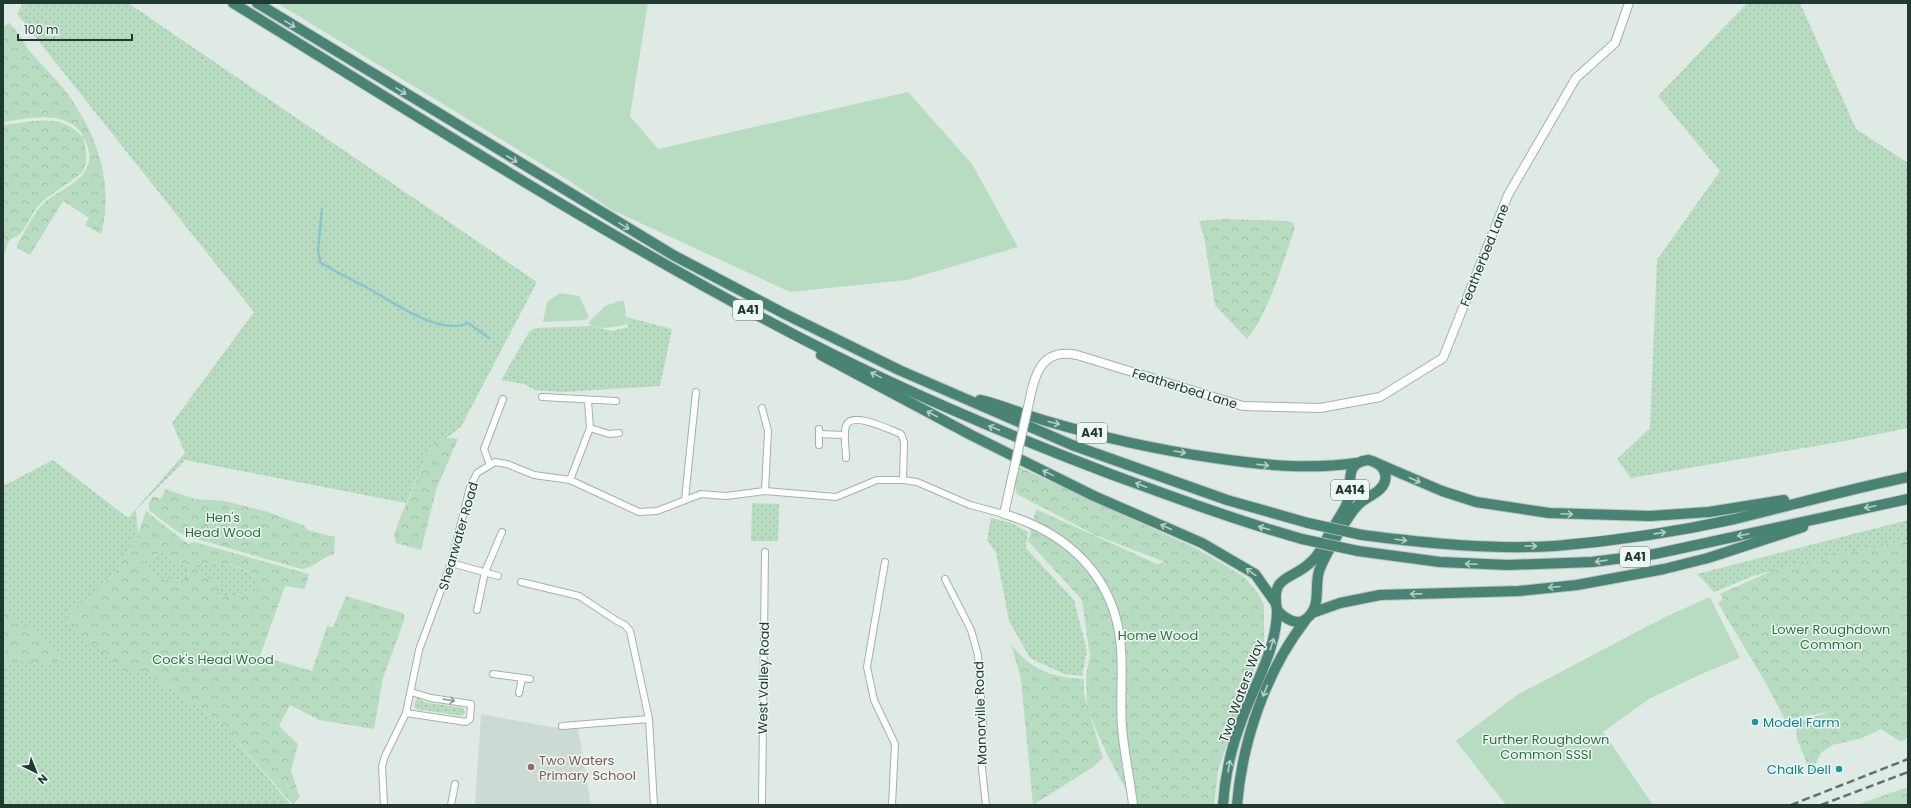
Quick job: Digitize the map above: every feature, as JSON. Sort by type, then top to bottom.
[{"type":"highway","name":"A41","points":[[232,3],[572,211],[774,324],[896,384],[980,422],[1180,500],[1243,522],[1302,539],[1358,551],[1440,562],[1500,565],[1592,562],[1655,554],[1908,499]]},
{"type":"highway","name":"A41","points":[[257,3],[673,255],[791,318],[892,367],[1072,445],[1227,500],[1308,523],[1362,535],[1456,545],[1554,546],[1665,532],[1734,519],[1908,477]]},
{"type":"highway","points":[[774,324],[794,340],[971,435],[1094,496],[1202,543],[1219,552],[1255,574],[1276,606],[1287,619],[1296,622],[1305,621]]},
{"type":"highway","name":"A41","points":[[962,397],[996,404],[1042,420],[1136,444],[1198,456],[1264,465],[1310,468],[1356,464]]},
{"type":"highway","name":"A414","points":[[1276,606],[1275,592],[1277,586],[1284,579],[1304,569],[1314,560],[1348,502],[1352,469],[1356,464],[1368,460],[1379,464],[1384,471],[1385,480],[1381,488],[1357,505],[1323,560],[1316,586],[1316,604],[1305,621]]},
{"type":"highway","points":[[1379,464],[1442,491],[1476,502],[1549,513],[1650,516],[1709,512],[1784,500],[1814,499]]},
{"type":"highway","points":[[1312,612],[1340,603],[1380,595],[1519,590],[1577,585],[1664,569],[1708,558],[1798,529],[1821,518]]},
{"type":"highway","name":"Two Waters Way","points":[[1223,805],[1230,760],[1240,722],[1272,648],[1275,634],[1276,606]]},
{"type":"highway","name":"Two Waters Way","points":[[1237,805],[1246,754],[1263,695],[1289,641],[1305,621]]},
{"type":"street","name":"Featherbed Lane","points":[[1004,514],[1037,372],[1043,363],[1056,355],[1072,354],[1243,406],[1320,408],[1380,397],[1443,358],[1508,195],[1576,78],[1615,43],[1629,3]]},
{"type":"street","points":[[685,499],[696,392]]},
{"type":"street","points":[[542,397],[588,401],[616,401]]},
{"type":"street","points":[[503,399],[484,449],[490,465],[495,462],[507,464],[534,475],[570,480],[639,512],[657,511],[701,494],[726,496],[765,491],[836,497],[877,480],[903,480],[917,482],[970,505],[1004,514],[1039,527],[1068,545],[1091,568],[1109,598],[1116,619],[1121,648],[1122,728],[1133,805]]},
{"type":"street","points":[[570,480],[590,428],[588,401]]},
{"type":"street","points":[[762,408],[768,431],[765,491]]},
{"type":"street","points":[[846,458],[846,424],[850,420],[856,419],[901,434],[904,442],[903,480]]},
{"type":"street","points":[[590,428],[609,434],[619,433]]},
{"type":"street","points":[[819,445],[819,432],[845,434]]},
{"type":"street","name":"Shearwater Road","points":[[384,805],[382,766],[391,742],[406,713],[419,650],[451,563],[470,487],[477,473],[490,465]]},
{"type":"street","points":[[477,610],[485,572],[502,532]]},
{"type":"street","name":"West Valley Road","points":[[762,805],[765,552]]},
{"type":"street","points":[[885,562],[867,667],[874,700],[895,744],[894,795],[892,805]]},
{"type":"street","points":[[451,563],[498,576]]},
{"type":"street","name":"Manorville Road","points":[[945,579],[971,630],[978,655],[983,725],[982,769],[986,805]]},
{"type":"street","points":[[520,582],[579,596],[625,625],[630,631],[649,719],[654,805]]},
{"type":"street","points":[[493,674],[530,679]]},
{"type":"street","points":[[519,693],[522,678]]},
{"type":"street","points":[[406,713],[466,722],[470,719],[471,704],[431,698],[411,692]]},
{"type":"street","points":[[562,726],[649,719]]},
{"type":"street","points":[[451,805],[455,784]]},
{"type":"shaded area","name":"Two Waters Primary School","points":[[481,714],[551,727],[578,728],[591,805],[475,805]]},
{"type":"green space","points":[[23,3],[128,3],[537,282],[461,427],[429,451],[406,503],[185,460],[136,510],[138,534],[110,578],[98,585],[94,596],[74,608],[140,668],[221,723],[291,805],[3,805],[3,486],[53,460],[128,518],[185,453],[172,423],[254,312],[17,14]]},
{"type":"green space","points":[[277,3],[648,3],[630,116],[658,149],[908,92],[972,164],[1018,247],[907,280],[790,292],[610,209],[571,182]]},
{"type":"green space","points":[[1747,3],[1800,3],[1856,129],[1908,163],[1908,428],[1845,441],[1631,478],[1617,459],[1650,428],[1657,260],[1720,171],[1658,96]]},
{"type":"green space","points":[[9,23],[33,55],[64,89],[85,122],[100,158],[106,195],[105,215],[101,234],[85,225],[89,218],[63,201],[30,255],[17,248],[18,243],[26,229],[41,206],[80,178],[85,171],[89,162],[89,152],[88,146],[83,138],[86,150],[86,163],[83,171],[45,199],[38,206],[21,233],[9,241],[3,257],[3,125],[46,120],[56,121],[74,129],[82,137],[83,135],[76,127],[67,121],[57,118],[46,117],[3,122],[3,27]]},
{"type":"green space","points":[[1224,219],[1287,221],[1293,223],[1295,228],[1269,302],[1255,329],[1247,339],[1215,305],[1204,237],[1199,221]]},
{"type":"green space","points":[[560,293],[579,296],[589,317],[585,320],[543,322],[547,302]]},
{"type":"green space","points":[[624,301],[627,324],[601,328],[588,323],[605,306]]},
{"type":"green space","points":[[626,317],[672,329],[660,386],[562,392],[535,390],[524,384],[501,380],[529,332],[535,328],[591,326],[612,331],[628,327]]},
{"type":"green space","points":[[449,438],[458,439],[437,487],[421,550],[396,543],[394,535],[398,523],[429,451],[438,441]]},
{"type":"green space","name":"Home Wood","points":[[1019,467],[1197,549],[1243,576],[1258,593],[1264,605],[1264,640],[1261,656],[1248,682],[1218,771],[1214,805],[1134,805],[1108,756],[1090,716],[1103,758],[1093,767],[1033,805],[1021,679],[1011,644],[1026,660],[1043,671],[1062,677],[1084,679],[1084,693],[1087,707],[1086,675],[1090,656],[1082,600],[1028,541],[1036,509],[1157,564],[1165,562],[1095,535],[1017,494],[1015,486]]},
{"type":"green space","name":"Hen's Head Wood","points":[[165,489],[195,499],[224,501],[265,511],[303,525],[308,530],[335,537],[334,554],[310,567],[301,569],[186,536],[176,531],[149,510],[149,503],[153,496],[161,499]]},
{"type":"green space","points":[[752,503],[779,504],[778,541],[751,541]]},
{"type":"green space","name":"Cock's Head Wood","points":[[146,511],[188,544],[194,542],[309,574],[305,589],[285,586],[260,656],[312,671],[327,626],[333,627],[346,596],[403,613],[405,618],[383,678],[374,729],[319,720],[290,705],[279,726],[298,744],[291,771],[300,797],[293,805],[221,723],[140,668],[126,673],[64,621],[74,608],[94,596],[98,585],[110,578],[138,534]],"holes":[[[164,552],[176,561],[189,566],[188,579],[165,580],[149,574],[143,561]],[[213,562],[246,570],[262,582],[252,593],[217,597],[223,582],[200,577],[195,565]]]},
{"type":"green space","points":[[991,518],[1012,523],[1028,532],[1026,548],[1074,600],[1087,651],[1082,676],[1064,674],[1030,658],[1009,621],[996,552],[987,540]]},
{"type":"green space","points":[[1908,520],[1908,543],[1794,565],[1753,576],[1714,592],[1697,574]]},
{"type":"green space","name":"Lower Roughdown Common","points":[[1908,539],[1908,692],[1899,695],[1908,694],[1908,737],[1901,742],[1881,729],[1862,738],[1832,745],[1821,753],[1811,774],[1797,739],[1796,722],[1833,711],[1785,720],[1764,680],[1718,603],[1723,599],[1720,594],[1776,569]]},
{"type":"green space","points":[[164,552],[176,561],[189,566],[188,579],[165,580],[149,574],[143,561]]},
{"type":"green space","points":[[213,562],[234,566],[245,570],[262,582],[252,593],[217,597],[200,577],[195,565]]},
{"type":"green space","name":"Further Roughdown Common SSSI","points":[[1710,597],[1740,658],[1699,675],[1649,699],[1603,732],[1653,805],[1506,805],[1456,741],[1517,695],[1665,617]]},
{"type":"green space","points":[[3,602],[22,624],[43,637],[62,661],[38,664],[28,661],[3,663]]},
{"type":"green space","points":[[417,697],[424,702],[463,708],[465,713],[462,716],[416,709],[414,706]]},
{"type":"green space","points":[[1908,787],[1908,805],[1856,805],[1902,789]]},
{"type":"waterway","points":[[322,209],[318,250],[320,262],[416,315],[444,325],[457,326],[468,323],[489,338]]},
{"type":"railway","points":[[1791,805],[1908,759]]},
{"type":"railway","points":[[1821,805],[1908,772]]},
{"type":"place","name":"Model Farm","points":[[1755,722]]},
{"type":"place","name":"Two Waters Primary School","points":[[531,767]]},
{"type":"place","name":"Chalk Dell","points":[[1839,769]]}]
